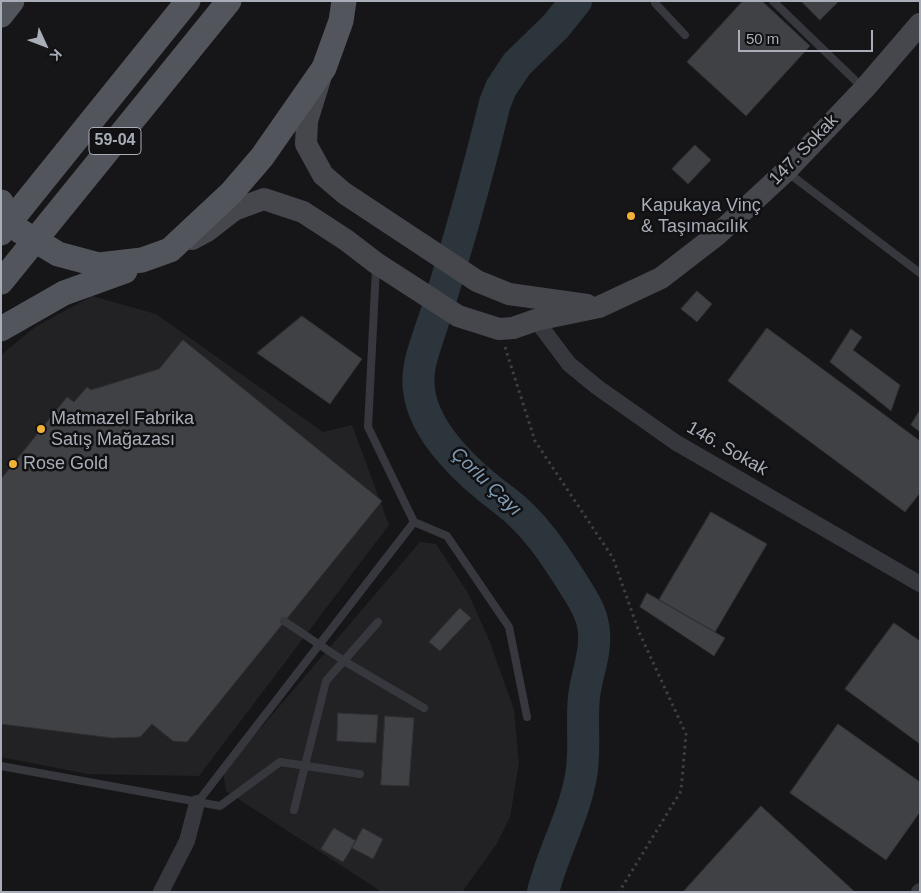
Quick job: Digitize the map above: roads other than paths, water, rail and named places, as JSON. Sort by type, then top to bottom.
[{"type":"main road","points":[[1,16],[12,1]]},
{"type":"main road","name":"59-04","points":[[4,219],[188,1]]},
{"type":"main road","name":"59-04","points":[[1,282],[229,1]]},
{"type":"main road","points":[[324,68],[328,1]]},
{"type":"main road","points":[[1,329],[64,293],[132,269],[170,250],[237,186],[262,157],[324,68],[341,21],[344,1]]},
{"type":"main road","points":[[4,219],[58,254],[99,265],[142,260],[170,250]]},
{"type":"street","name":"147. Sokak","points":[[376,263],[458,316],[499,329],[513,328],[536,320],[598,307],[661,278],[718,234],[786,171],[864,88],[920,24]]},
{"type":"street","points":[[324,68],[307,121],[306,144],[323,175],[344,193],[477,281],[509,294],[598,307]]},
{"type":"street","points":[[170,250],[207,231],[234,210],[264,199],[303,212],[346,240],[376,263]]},
{"type":"street","name":"146. Sokak","points":[[536,320],[569,364],[596,387],[675,442],[920,584]]},
{"type":"street","points":[[161,892],[187,841],[197,803]]},
{"type":"lane","points":[[656,1],[655,3],[685,35]]},
{"type":"lane","points":[[773,1],[864,88]]},
{"type":"lane","points":[[786,171],[920,273]]},
{"type":"lane","points":[[376,263],[368,428],[414,522],[446,536],[509,627],[527,717]]},
{"type":"lane","points":[[197,803],[414,522]]},
{"type":"lane","points":[[284,621],[344,661],[424,708]]},
{"type":"lane","points":[[294,810],[326,681],[378,622]]},
{"type":"lane","points":[[1,766],[220,806],[280,762],[360,774]]},
{"type":"waterway","name":"Çorlu Çayı","points":[[543,892],[574,805],[581,776],[584,697],[594,641],[592,619],[572,582],[534,528],[464,466],[439,438],[423,406],[418,382],[423,352],[455,251],[495,103],[501,88],[517,64],[556,26],[576,1]]},
{"type":"place","name":"Kapukaya Vinç & Taşımacılık","points":[[631,216]]},
{"type":"place","name":"Matmazel Fabrika Satış Mağazası","points":[[41,429]]},
{"type":"place","name":"Rose Gold","points":[[13,464]]}]
